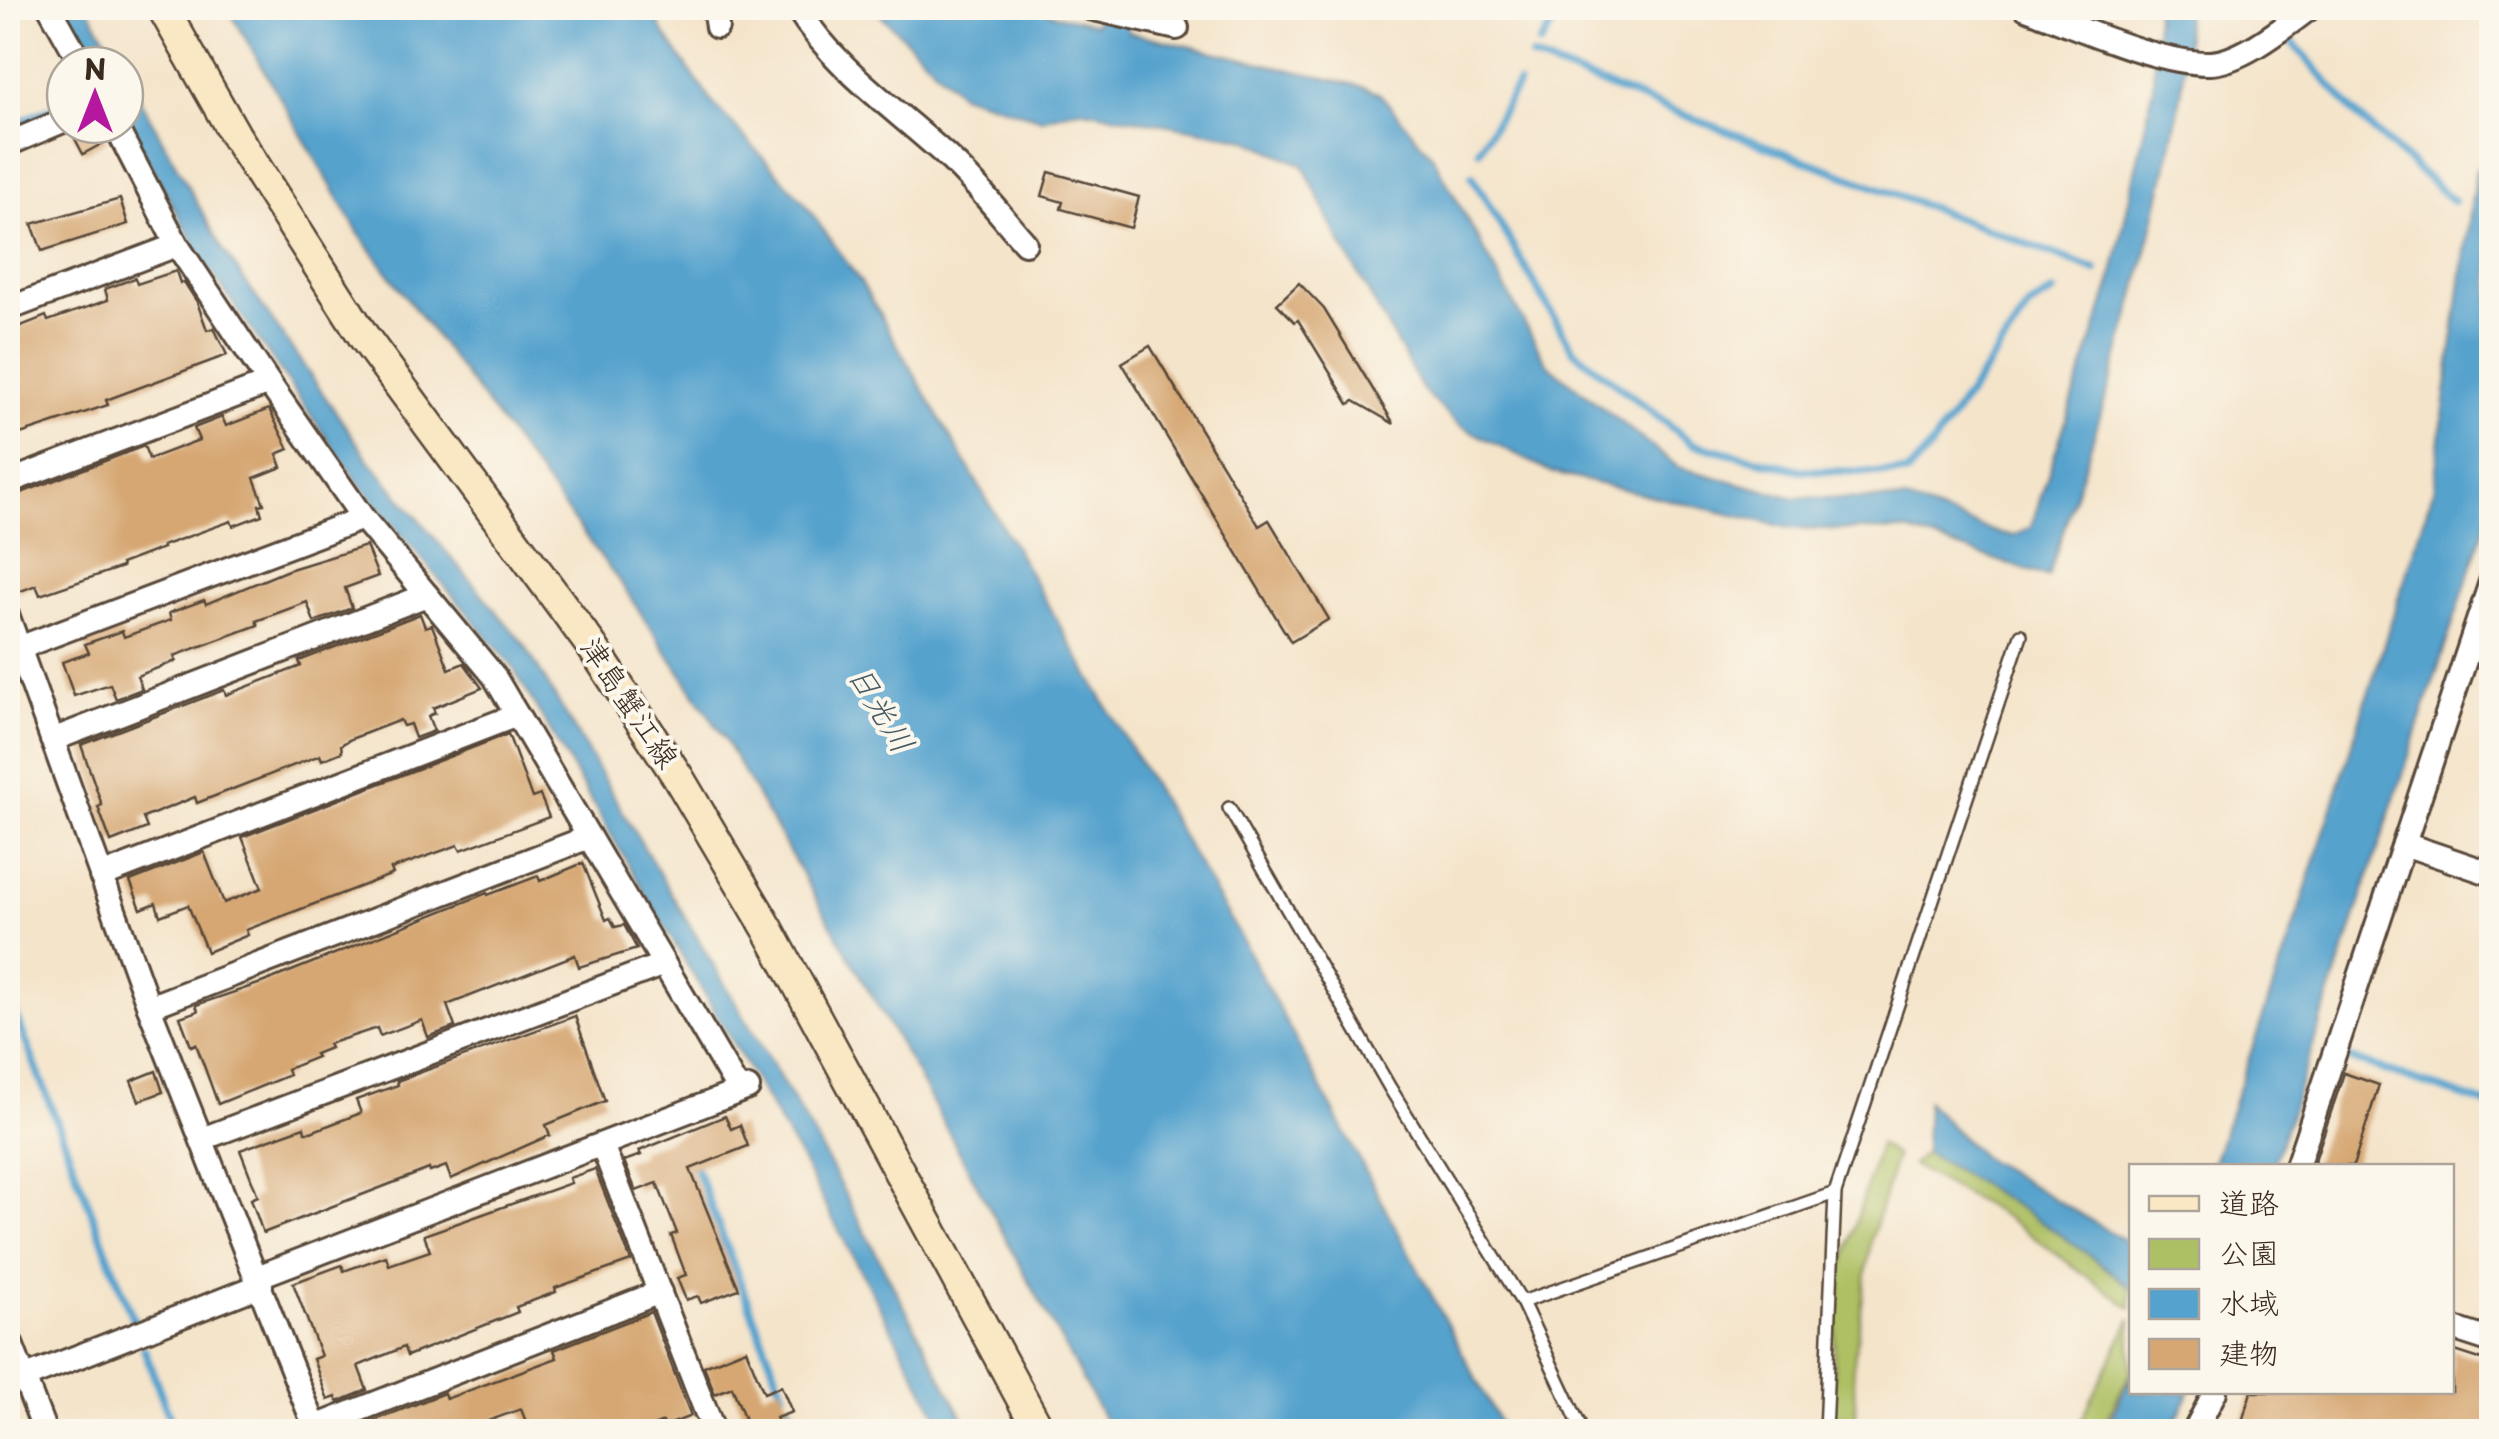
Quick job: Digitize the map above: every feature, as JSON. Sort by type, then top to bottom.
[{"type":"main road","name":"津島蟹江線","points":[[163,8],[235,135],[364,338],[591,646],[678,777],[768,929],[1040,1432]]},
{"type":"street","points":[[50,8],[71,45]]},
{"type":"street","points":[[797,8],[812,32],[863,85],[954,162],[1025,244]]},
{"type":"street","points":[[2026,8],[2146,52],[2212,63],[2258,46],[2310,8]]},
{"type":"street","points":[[1094,9],[1177,28]]},
{"type":"street","points":[[8,144],[45,128]]},
{"type":"street","points":[[16,1381],[743,1089],[664,964],[494,676],[363,518],[177,245],[125,145]]},
{"type":"street","points":[[8,309],[177,245]]},
{"type":"street","points":[[8,482],[269,382]]},
{"type":"street","points":[[13,650],[363,518]]},
{"type":"street","points":[[2298,1164],[2492,579]]},
{"type":"street","points":[[52,740],[428,596]]},
{"type":"street","points":[[8,617],[13,650],[52,740],[148,1007],[316,1430],[660,1292]]},
{"type":"street","points":[[101,876],[517,715]]},
{"type":"street","points":[[148,1007],[589,837]]},
{"type":"street","points":[[2404,844],[2492,874]]},
{"type":"street","points":[[202,1139],[664,964]]},
{"type":"street","points":[[602,1145],[714,1432]]},
{"type":"street","points":[[2454,1329],[2492,1341]]},
{"type":"street","points":[[8,1336],[16,1381],[45,1432]]},
{"type":"street","points":[[2194,1432],[2214,1394]]},
{"type":"lane","points":[[1825,1432],[1835,1193],[2021,635]]},
{"type":"lane","points":[[1229,808],[1390,1088],[1522,1302],[1584,1432]]},
{"type":"lane","points":[[1522,1302],[1835,1193]]},
{"type":"green space","points":[[1879,1144],[1896,1156],[1871,1239],[1853,1368],[1857,1431],[1833,1432],[1840,1276]]},
{"type":"green space","points":[[1925,1152],[2031,1215],[2129,1286],[2129,1307],[2007,1218],[1912,1165]]},
{"type":"green space","points":[[2129,1322],[2129,1376],[2100,1431],[2076,1431]]},
{"type":"water","points":[[65,8],[88,8],[109,45],[86,45]]},
{"type":"water","name":"日光川","points":[[228,8],[650,8],[711,101],[803,201],[862,284],[1245,945],[1504,1431],[1110,1431],[918,1076],[721,733],[622,585],[359,234]]},
{"type":"water","points":[[874,8],[1038,8],[1095,24],[1101,8],[1129,8],[1128,32],[1380,94],[1433,157],[1547,364],[1678,467],[1791,497],[1906,500],[2014,536],[2031,527],[2111,283],[2153,89],[2156,8],[2185,8],[2185,51],[2174,131],[2141,275],[2048,577],[1908,531],[1790,528],[1553,473],[1459,425],[1424,392],[1336,234],[1303,165],[1243,138],[1078,109],[1042,119],[960,94]]},
{"type":"water","points":[[145,108],[222,248],[369,460],[524,644],[816,1139],[970,1431],[946,1431],[798,1154],[512,666],[359,484],[204,262],[139,145],[145,145]]},
{"type":"water","points":[[2491,155],[2490,511],[2274,1164],[2213,1164],[2291,935],[2433,491],[2476,169]]},
{"type":"water","points":[[1927,1102],[1981,1156],[2129,1243],[2129,1286],[2057,1232],[1925,1152]]},
{"type":"water","points":[[2129,1381],[2129,1394],[2189,1394],[2170,1431],[2104,1431]]},
{"type":"building","points":[[78,145],[100,145],[83,154]]},
{"type":"building","points":[[1049,172],[1139,197],[1131,228],[1061,209],[1063,202],[1042,196]]},
{"type":"building","points":[[120,199],[128,224],[42,251],[32,224]]},
{"type":"building","points":[[176,271],[180,283],[184,282],[197,302],[207,330],[214,328],[227,355],[106,400],[108,405],[8,438],[8,331],[46,316],[48,321],[108,300],[105,289],[135,278],[137,284]]},
{"type":"building","points":[[1299,283],[1324,309],[1394,424],[1354,401],[1349,404],[1298,320],[1295,322],[1277,304]]},
{"type":"building","points":[[1150,346],[1259,526],[1269,520],[1329,619],[1291,642],[1122,363]]},
{"type":"building","points":[[269,409],[289,449],[277,454],[282,467],[254,478],[264,504],[259,505],[262,515],[233,526],[231,521],[162,546],[121,564],[122,567],[40,595],[36,585],[16,593],[8,573],[8,498],[144,446],[149,459],[199,440],[194,428],[222,417],[226,426]]},
{"type":"building","points":[[366,546],[378,576],[345,588],[352,608],[314,622],[307,602],[174,656],[176,661],[137,676],[142,689],[116,699],[110,684],[74,696],[62,662],[89,653],[85,644],[122,631],[124,637],[171,620],[169,613],[204,600],[206,604],[288,570]]},
{"type":"building","points":[[420,614],[425,627],[432,625],[449,669],[464,663],[482,688],[433,708],[435,713],[428,716],[434,731],[415,738],[410,724],[403,726],[400,720],[351,739],[341,745],[342,752],[322,760],[320,755],[197,803],[195,797],[143,818],[147,828],[111,842],[81,745],[224,690],[226,695],[301,666],[299,661]]},
{"type":"building","points":[[508,734],[532,798],[540,795],[549,817],[461,850],[458,845],[391,869],[393,874],[246,930],[248,935],[207,952],[188,905],[160,916],[156,903],[141,909],[130,881],[204,852],[224,903],[262,888],[242,837]]},
{"type":"building","points":[[583,863],[606,920],[610,918],[615,927],[624,925],[637,949],[579,967],[575,955],[447,1005],[455,1027],[428,1037],[422,1020],[380,1036],[377,1028],[328,1044],[330,1048],[315,1054],[317,1057],[287,1069],[289,1075],[218,1104],[196,1044],[191,1046],[180,1017],[198,1011],[196,1005],[487,893],[538,876],[540,881]]},
{"type":"building","points":[[575,1016],[605,1101],[546,1125],[550,1135],[451,1179],[446,1166],[430,1172],[429,1169],[263,1233],[251,1199],[258,1196],[240,1150],[304,1127],[305,1132],[311,1132],[361,1113],[356,1100],[398,1085],[397,1081]]},
{"type":"building","points":[[156,1071],[163,1092],[139,1101],[131,1081]]},
{"type":"building","points":[[2344,1073],[2379,1085],[2354,1164],[2314,1164]]},
{"type":"building","points":[[725,1116],[731,1129],[740,1125],[748,1146],[690,1169],[739,1289],[701,1303],[698,1296],[686,1300],[677,1278],[686,1275],[671,1235],[677,1233],[657,1183],[636,1191],[624,1161],[641,1155],[639,1151]]},
{"type":"building","points":[[595,1169],[631,1261],[555,1288],[556,1292],[516,1307],[518,1312],[407,1356],[404,1347],[358,1366],[367,1390],[338,1402],[336,1397],[328,1400],[313,1359],[321,1356],[293,1283],[342,1265],[344,1271],[386,1256],[389,1265],[430,1251],[424,1235],[571,1183],[569,1178]]},
{"type":"building","points":[[651,1312],[691,1416],[638,1432],[530,1432],[521,1409],[458,1432],[345,1432],[444,1393],[446,1399],[557,1358],[554,1350]]},
{"type":"building","points":[[746,1349],[764,1393],[781,1386],[792,1412],[776,1418],[781,1432],[750,1432],[732,1387],[715,1394],[704,1366]]},
{"type":"building","points":[[2454,1351],[2492,1363],[2492,1432],[2239,1432],[2250,1394],[2454,1394]]},
{"type":"waterway","points":[[1540,44],[1563,8]]},
{"type":"waterway","points":[[2292,42],[2359,118],[2453,201]]},
{"type":"waterway","points":[[1532,58],[2096,270]]},
{"type":"waterway","points":[[1479,150],[1518,84]]},
{"type":"waterway","points":[[8,127],[45,111]]},
{"type":"waterway","points":[[1472,176],[1573,350],[1693,444],[1800,470],[1907,473],[1931,447],[2030,306],[2054,292]]},
{"type":"waterway","points":[[8,995],[134,1322]]},
{"type":"waterway","points":[[2345,1057],[2492,1106]]},
{"type":"waterway","points":[[692,1158],[783,1392]]},
{"type":"waterway","points":[[144,1349],[175,1432]]},
{"type":"waterway","points":[[788,1405],[798,1432]]}]
